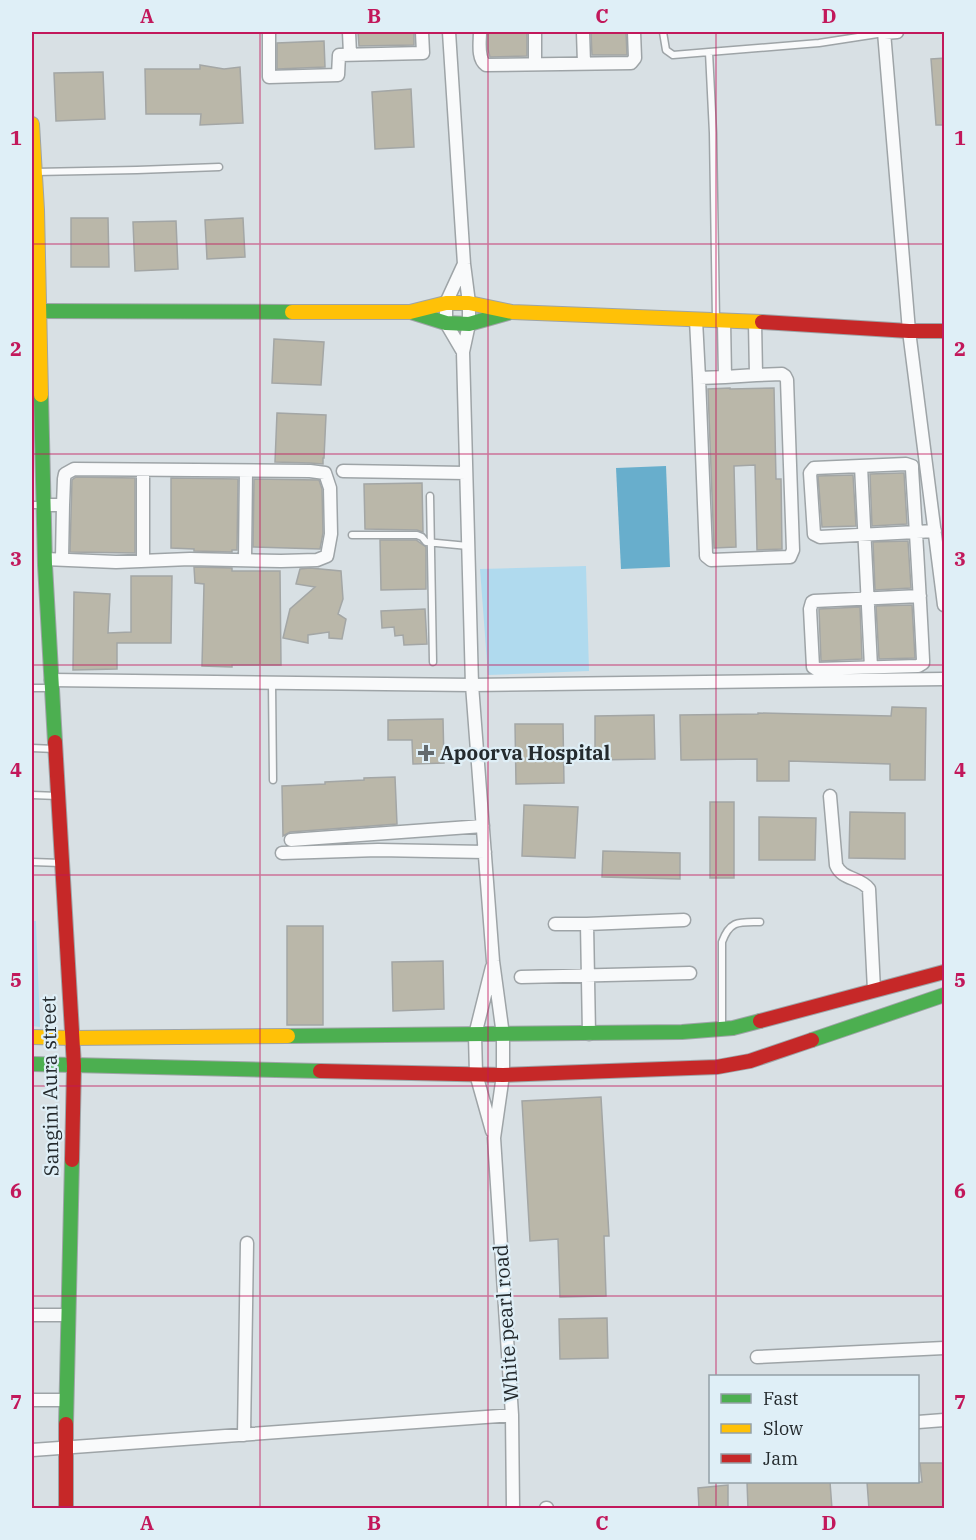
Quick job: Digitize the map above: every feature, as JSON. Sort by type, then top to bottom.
[{"type":"street","points":[[269,32],[269,77],[338,75],[339,54],[423,53],[422,32]]},
{"type":"street","points":[[349,32],[350,54]]},
{"type":"street","points":[[449,32],[464,264],[469,303],[469,324],[463,352],[472,685],[493,961],[503,1035],[503,1075],[494,1138]]},
{"type":"street","points":[[480,32],[480,58],[484,64],[631,63],[635,58],[634,32]]},
{"type":"street","points":[[534,32],[535,64]]},
{"type":"street","points":[[584,32],[584,63]]},
{"type":"street","points":[[897,32],[884,32],[909,331],[945,605]]},
{"type":"street","name":"Sangini Aura street","points":[[32,124],[35,172],[38,505],[52,684],[74,1066],[64,1448],[66,1509]]},
{"type":"street","points":[[463,352],[446,323],[446,303],[464,264]]},
{"type":"street","points":[[35,310],[410,312],[446,303],[469,303],[512,312],[945,331]]},
{"type":"street","points":[[410,312],[446,323],[469,324],[512,312]]},
{"type":"street","points":[[696,320],[706,556],[711,561],[790,557],[793,550],[785,376],[699,378]]},
{"type":"street","points":[[720,321],[725,377]]},
{"type":"street","points":[[755,322],[756,375]]},
{"type":"street","points":[[920,596],[812,602],[810,609],[814,668],[918,666],[923,663],[920,596],[916,532],[912,466],[906,464],[814,468],[810,473],[815,536],[820,537],[865,535],[916,532],[935,531]]},
{"type":"street","points":[[861,466],[871,667]]},
{"type":"street","points":[[43,563],[62,560],[116,562],[317,560],[327,556],[331,534],[330,488],[325,473],[310,471],[74,470],[65,474],[62,560]]},
{"type":"street","points":[[143,560],[144,470]]},
{"type":"street","points":[[245,559],[246,471]]},
{"type":"street","points":[[343,471],[466,473]]},
{"type":"street","points":[[38,505],[63,505]]},
{"type":"street","points":[[52,684],[272,682],[472,685],[945,679]]},
{"type":"street","points":[[830,796],[838,871],[844,876],[865,883],[869,889],[874,990]]},
{"type":"street","points":[[291,840],[483,826]]},
{"type":"street","points":[[282,853],[378,850],[485,852]]},
{"type":"street","points":[[555,924],[684,920]]},
{"type":"street","points":[[587,924],[589,1034]]},
{"type":"street","points":[[493,961],[475,1035],[476,1074],[494,1138]]},
{"type":"street","points":[[32,1036],[72,1038],[682,1032],[733,1028],[945,972]]},
{"type":"street","points":[[521,978],[690,973]]},
{"type":"street","points":[[32,1064],[503,1075],[717,1067],[750,1061],[945,995]]},
{"type":"street","name":"White pearl road","points":[[494,1138],[512,1414],[513,1509]]},
{"type":"street","points":[[244,1435],[247,1243]]},
{"type":"street","points":[[32,1315],[68,1315]]},
{"type":"street","points":[[757,1357],[945,1348]]},
{"type":"street","points":[[32,1400],[66,1400]]},
{"type":"street","points":[[32,1450],[512,1414]]},
{"type":"street","points":[[919,1422],[945,1420]]},
{"type":"lane","points":[[663,32],[666,50],[673,55],[819,43],[884,32]]},
{"type":"lane","points":[[709,52],[720,321]]},
{"type":"lane","points":[[35,172],[219,167]]},
{"type":"lane","points":[[430,496],[433,662]]},
{"type":"lane","points":[[352,535],[417,535],[426,542],[468,546]]},
{"type":"lane","points":[[272,682],[273,780]]},
{"type":"lane","points":[[32,688],[52,684]]},
{"type":"lane","points":[[32,748],[55,749]]},
{"type":"lane","points":[[32,795],[58,796]]},
{"type":"lane","points":[[32,862],[62,863]]},
{"type":"lane","points":[[722,1029],[722,942],[727,929],[738,922],[760,922]]},
{"type":"shaded area","points":[[666,466],[670,567],[621,569],[616,468]]},
{"type":"shaded area","points":[[586,566],[589,671],[488,675],[480,569]]},
{"type":"shaded area","points":[[32,921],[36,921],[40,1027],[32,1026]]},
{"type":"building","points":[[358,32],[414,32],[414,45],[359,46]]},
{"type":"building","points":[[488,32],[527,32],[527,56],[490,57]]},
{"type":"building","points":[[591,32],[626,32],[627,55],[592,55]]},
{"type":"building","points":[[324,41],[325,67],[277,69],[277,43]]},
{"type":"building","points":[[945,58],[945,125],[936,125],[931,59]]},
{"type":"building","points":[[200,65],[224,69],[240,67],[243,123],[200,125],[201,114],[146,114],[145,69],[200,69]]},
{"type":"building","points":[[103,72],[105,119],[56,121],[54,73]]},
{"type":"building","points":[[411,89],[414,147],[375,149],[372,92]]},
{"type":"building","points":[[71,218],[108,218],[109,267],[71,267]]},
{"type":"building","points":[[243,218],[245,257],[207,259],[205,220]]},
{"type":"building","points":[[176,221],[178,269],[135,271],[133,222]]},
{"type":"building","points":[[274,339],[324,342],[321,385],[272,383]]},
{"type":"building","points":[[774,388],[776,479],[781,479],[782,549],[757,550],[755,465],[734,466],[736,547],[714,548],[708,389]]},
{"type":"building","points":[[277,413],[326,415],[323,464],[275,462]]},
{"type":"building","points":[[904,473],[907,524],[872,526],[870,474]]},
{"type":"building","points":[[853,475],[856,526],[822,527],[818,476]]},
{"type":"building","points":[[76,477],[135,478],[135,553],[70,552],[72,480]]},
{"type":"building","points":[[171,478],[238,479],[237,550],[232,550],[232,552],[194,551],[194,549],[171,548]]},
{"type":"building","points":[[254,479],[319,480],[322,489],[323,533],[320,549],[253,547]]},
{"type":"building","points":[[422,483],[423,532],[365,529],[364,484]]},
{"type":"building","points":[[380,540],[416,540],[426,547],[426,589],[381,590]]},
{"type":"building","points":[[908,541],[911,588],[875,590],[873,542]]},
{"type":"building","points":[[194,567],[232,568],[232,571],[280,571],[281,665],[202,666],[204,584],[195,583]]},
{"type":"building","points":[[300,569],[341,571],[343,599],[338,614],[346,619],[342,639],[329,638],[329,632],[308,635],[308,643],[283,638],[290,609],[315,587],[296,584]]},
{"type":"building","points":[[131,576],[172,576],[171,643],[117,643],[117,669],[73,670],[74,592],[110,594],[108,633],[131,632]]},
{"type":"building","points":[[912,605],[915,658],[879,659],[876,606]]},
{"type":"building","points":[[860,607],[862,659],[821,661],[819,609]]},
{"type":"building","points":[[425,609],[427,644],[404,645],[403,635],[395,636],[394,627],[382,628],[381,611]]},
{"type":"building","points":[[892,707],[926,708],[925,780],[890,780],[890,764],[789,761],[789,781],[757,781],[757,759],[681,760],[680,715],[758,713],[891,716]]},
{"type":"building","points":[[654,715],[655,759],[595,760],[595,716]]},
{"type":"building","points":[[443,719],[444,763],[413,764],[412,740],[388,740],[388,720]]},
{"type":"building","points":[[515,724],[563,724],[564,783],[516,784]]},
{"type":"building","points":[[395,777],[397,824],[290,832],[283,836],[282,786]]},
{"type":"building","points":[[710,802],[734,802],[734,878],[710,878]]},
{"type":"building","points":[[524,805],[578,807],[575,858],[522,856]]},
{"type":"building","points":[[850,812],[905,813],[905,859],[849,858]]},
{"type":"building","points":[[759,817],[816,818],[815,860],[759,860]]},
{"type":"building","points":[[603,851],[680,853],[680,879],[602,877]]},
{"type":"building","points":[[287,926],[323,926],[323,1025],[287,1025]]},
{"type":"building","points":[[443,961],[444,1009],[393,1011],[392,962]]},
{"type":"building","points":[[601,1097],[609,1236],[604,1236],[606,1296],[560,1297],[558,1239],[530,1241],[522,1101]]},
{"type":"building","points":[[607,1318],[608,1358],[560,1359],[559,1319]]},
{"type":"building","points":[[920,1463],[945,1463],[945,1508],[869,1509],[867,1483],[922,1482]]},
{"type":"building","points":[[747,1483],[830,1483],[832,1509],[748,1509]]},
{"type":"building","points":[[728,1485],[728,1509],[699,1509],[698,1488]]},
{"type":"traffic: fast","points":[[32,311],[292,312]]},
{"type":"traffic: fast","points":[[411,312],[446,323],[469,324],[508,313]]},
{"type":"traffic: fast","points":[[41,395],[45,565],[55,742]]},
{"type":"traffic: fast","points":[[812,1040],[944,995]]},
{"type":"traffic: fast","points":[[288,1036],[682,1032],[733,1028],[760,1021]]},
{"type":"traffic: fast","points":[[32,1064],[320,1071]]},
{"type":"traffic: fast","points":[[66,1424],[72,1160]]},
{"type":"traffic: slow","points":[[32,124],[37,210],[41,395]]},
{"type":"traffic: slow","points":[[292,312],[410,312],[446,303],[469,303],[512,312],[762,322]]},
{"type":"traffic: slow","points":[[32,1037],[288,1036]]},
{"type":"traffic: jam","points":[[762,322],[944,331]]},
{"type":"traffic: jam","points":[[55,742],[74,1066],[72,1160]]},
{"type":"traffic: jam","points":[[760,1021],[944,972]]},
{"type":"traffic: jam","points":[[320,1071],[503,1075],[717,1067],[750,1061],[812,1040]]},
{"type":"traffic: jam","points":[[66,1424],[66,1508]]},
{"type":"place","name":"Apoorva Hospital","points":[[426,753]]}]
